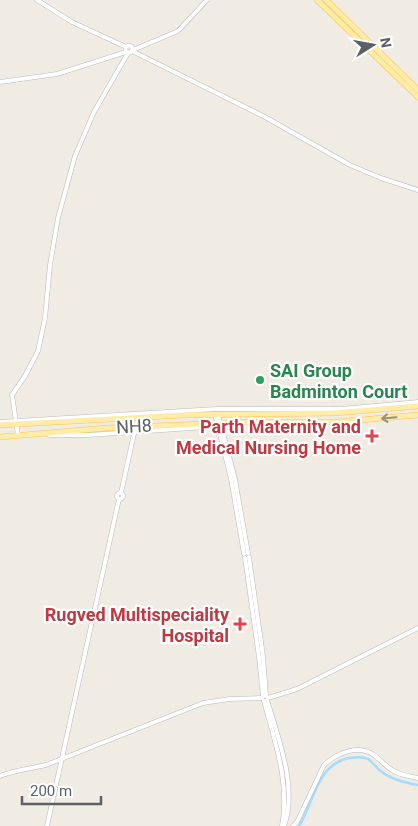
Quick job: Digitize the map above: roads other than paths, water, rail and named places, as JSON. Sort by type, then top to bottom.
[{"type":"main road","points":[[317,0],[418,97]]},
{"type":"main road","points":[[326,0],[418,90]]},
{"type":"main road","name":"NH8","points":[[0,423],[216,414],[335,413],[418,406]]},
{"type":"main road","name":"NH8","points":[[0,437],[219,424],[344,423],[418,415]]},
{"type":"street","points":[[37,0],[72,22],[266,117],[350,166],[418,190]]},
{"type":"street","points":[[0,80],[56,71],[129,50],[178,31],[205,0]]},
{"type":"street","points":[[18,435],[12,395],[25,376],[38,351],[45,318],[50,265],[58,218],[75,156],[94,112],[129,50]]},
{"type":"street","points":[[16,422],[216,409],[342,409],[418,402]]},
{"type":"street","points":[[216,414],[233,479],[263,656],[265,698],[283,772],[283,826]]},
{"type":"street","points":[[47,826],[83,658],[120,499],[123,496],[121,493],[135,429],[88,435],[49,436]]},
{"type":"street","points":[[0,776],[10,772],[31,769],[91,748],[203,703],[230,699],[265,698],[297,689],[418,628]]},
{"type":"street","points":[[293,826],[297,822],[324,765],[348,751],[364,750],[373,754],[392,770],[402,775],[418,778]]},
{"type":"waterway","points":[[299,826],[323,776],[338,762],[349,758],[366,758],[380,771],[390,777],[418,785]]},
{"type":"place","name":"SAI Group Badminton Court","points":[[260,380]]},
{"type":"place","name":"Parth Maternity and Medical Nursing Home","points":[[372,436]]},
{"type":"place","name":"Rugved Multispeciality Hospital","points":[[240,624]]}]
